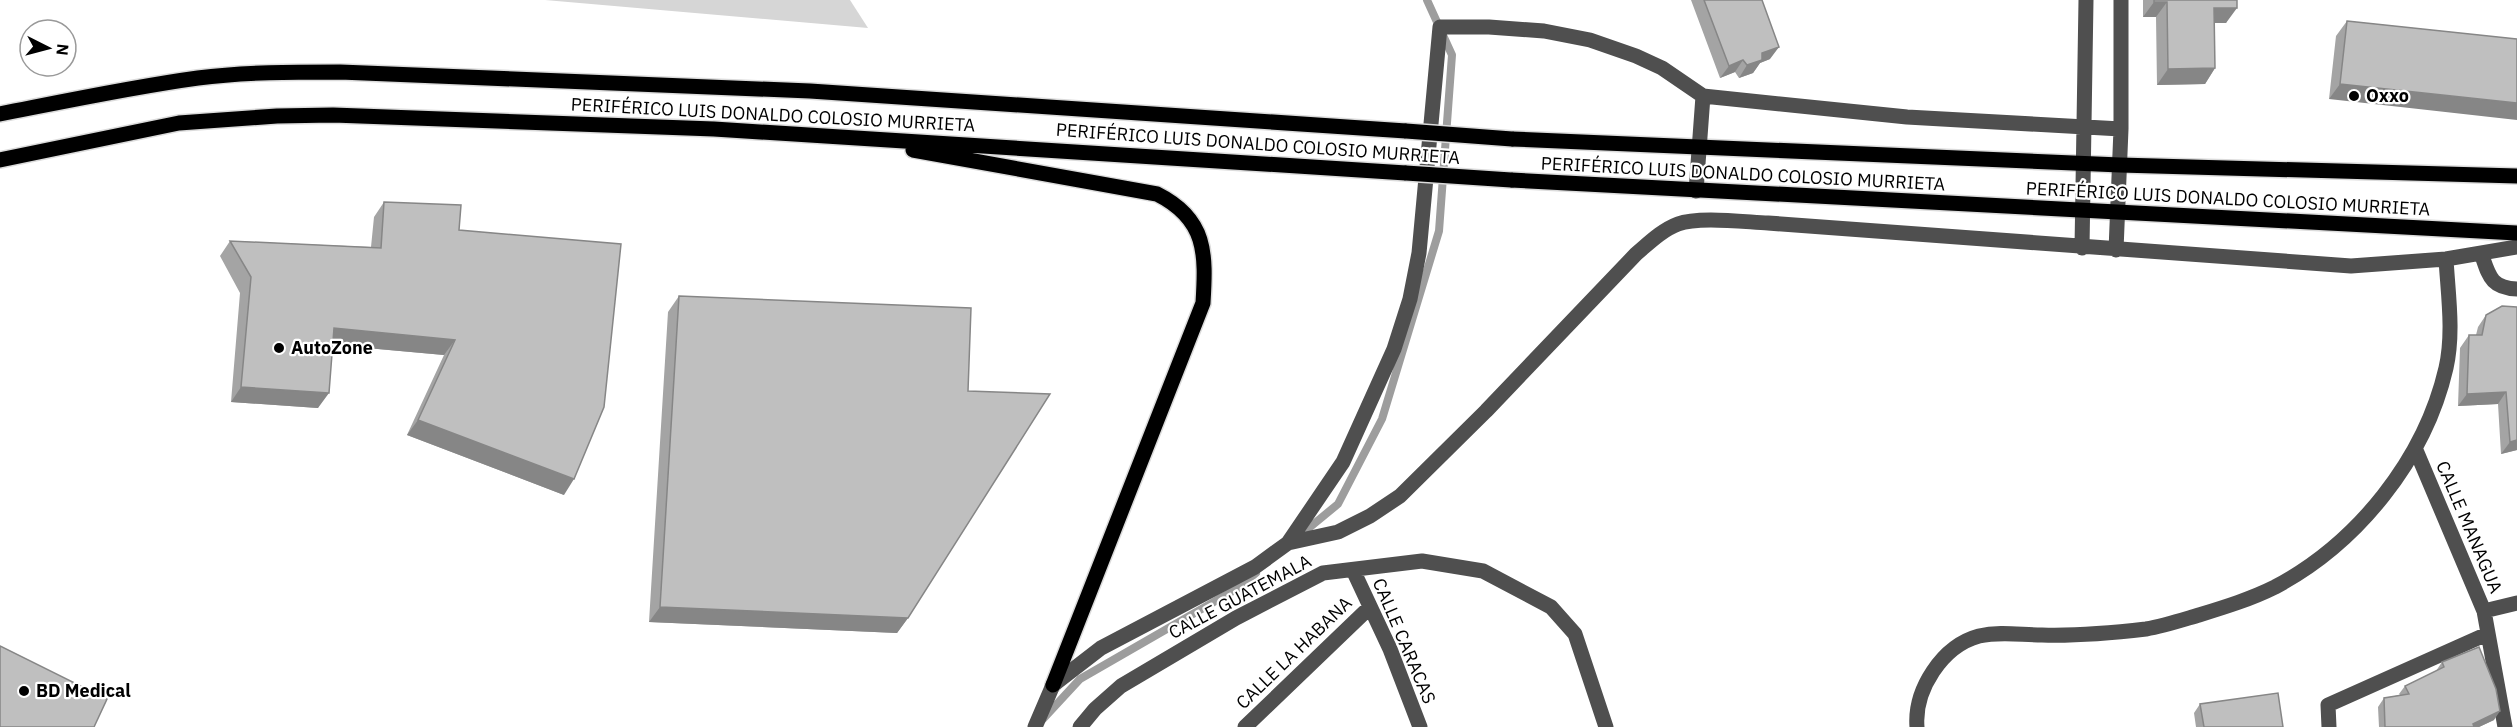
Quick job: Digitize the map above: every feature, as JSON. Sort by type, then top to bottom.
[{"type":"main road","name":"PERIFÉRICO LUIS DONALDO COLOSIO MURRIETA","points":[[0,114],[199,78],[270,72],[340,72],[810,91],[1512,139],[2120,165],[2517,176]]},
{"type":"main road","name":"PERIFÉRICO LUIS DONALDO COLOSIO MURRIETA","points":[[0,160],[179,123],[333,114],[694,128],[1696,191],[2517,233]]},
{"type":"main road","points":[[842,137],[1157,194],[1180,209],[1195,227],[1204,248],[1203,303],[1053,685]]},
{"type":"street","points":[[2082,248],[2086,0]]},
{"type":"street","points":[[2116,250],[2121,129],[2121,0]]},
{"type":"street","points":[[1035,727],[1053,685],[1101,648],[1255,567],[1288,543],[1343,462],[1394,349],[1410,299],[1419,253],[1440,27],[1489,27],[1544,31],[1590,40],[1662,68],[1702,96],[1908,117],[2121,129]]},
{"type":"street","points":[[1696,191],[1702,96]]},
{"type":"street","points":[[1288,543],[1338,532],[1370,516],[1400,496],[1486,411],[1636,254],[1657,236],[1680,223],[1713,221],[1768,223],[2082,248],[2351,266],[2446,259],[2517,247]]},
{"type":"street","points":[[2481,253],[2491,279],[2498,285],[2517,289]]},
{"type":"street","points":[[1917,727],[1916,714],[1920,694],[1930,675],[1944,658],[1977,637],[1998,633],[2095,634],[2149,628],[2234,605],[2275,587],[2312,564],[2355,528],[2390,487],[2415,448],[2429,420],[2446,366],[2450,315],[2446,259]]},
{"type":"street","name":"CALLE MANAGUA","points":[[2415,448],[2484,611],[2505,727]]},
{"type":"street","name":"CALLE GUATEMALA","points":[[1080,727],[1095,709],[1121,686],[1236,618],[1323,573],[1422,561],[1483,571],[1551,607],[1575,634],[1606,727]]},
{"type":"street","name":"CALLE CARACAS","points":[[1353,570],[1390,649],[1419,727]]},
{"type":"street","points":[[2484,611],[2517,603]]},
{"type":"street","name":"CALLE LA HABANA","points":[[1245,727],[1370,607]]},
{"type":"street","points":[[2329,727],[2328,705],[2487,634]]},
{"type":"shaded area","points":[[545,0],[850,0],[868,28]]},
{"type":"building","points":[[1704,0],[1762,0],[1779,47],[1762,53],[1762,60],[1747,65],[1743,60],[1729,66]]},
{"type":"building","points":[[2154,0],[2237,0],[2237,8],[2214,8],[2215,68],[2168,69],[2167,2],[2154,2]]},
{"type":"building","points":[[2347,21],[2517,39],[2517,103],[2340,84]]},
{"type":"building","points":[[384,202],[461,205],[459,230],[621,244],[604,407],[574,479],[418,420],[455,340],[334,328],[329,393],[241,387],[251,277],[230,241],[381,248]]},
{"type":"building","points":[[679,296],[971,308],[968,391],[1050,394],[908,618],[660,607]]},
{"type":"building","points":[[2502,306],[2517,307],[2517,440],[2510,442],[2506,392],[2467,394],[2469,335],[2482,335],[2486,315]]},
{"type":"building","name":"BD Medical","points":[[0,646],[107,699],[94,727],[0,727]]},
{"type":"building","points":[[2479,647],[2496,689],[2500,711],[2473,724],[2474,727],[2385,727],[2384,698],[2409,694],[2405,686],[2444,667],[2442,662]]},
{"type":"building","points":[[2278,693],[2283,727],[2204,727],[2200,704]]},
{"type":"waterway","points":[[1298,537],[1338,504],[1382,419],[1439,231],[1452,55],[1427,0]]},
{"type":"waterway","points":[[1043,719],[1080,679],[1238,588],[1256,573]]},
{"type":"place","name":"Oxxo","points":[[2354,96]]},
{"type":"place","name":"AutoZone","points":[[279,348]]},
{"type":"place","name":"BD Medical","points":[[24,691]]}]
